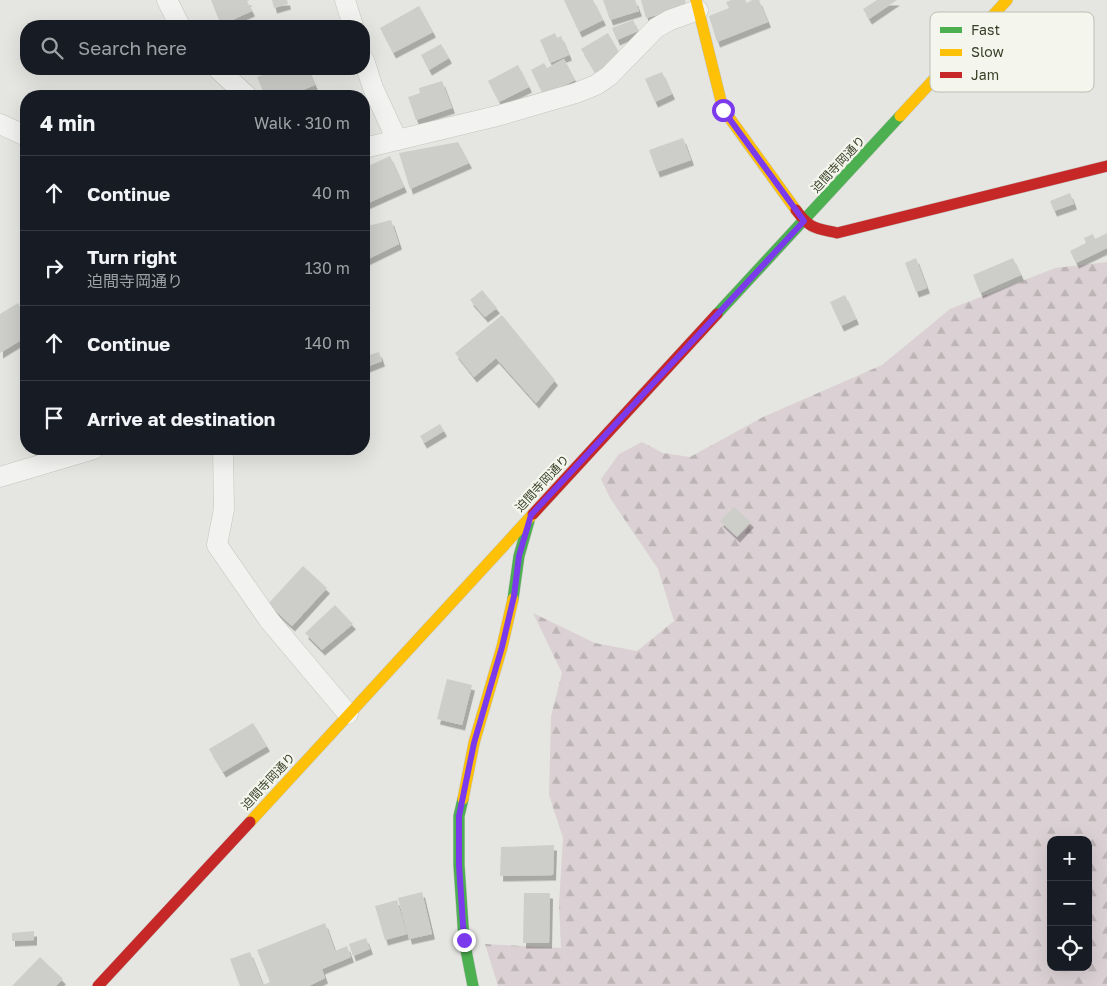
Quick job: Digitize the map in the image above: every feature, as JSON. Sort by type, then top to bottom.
[{"type":"street","points":[[167,0],[177,20]]},
{"type":"street","points":[[345,0],[351,20]]},
{"type":"street","name":"迫間寺岡通り","points":[[996,12],[1007,0]]},
{"type":"street","points":[[370,147],[497,116],[596,85],[609,76],[656,28],[697,5],[723,110],[804,221],[813,228],[837,233],[1107,166]]},
{"type":"street","points":[[224,75],[241,90]]},
{"type":"street","points":[[369,75],[397,140]]},
{"type":"street","name":"迫間寺岡通り","points":[[98,986],[930,84]]},
{"type":"street","points":[[0,124],[20,133]]},
{"type":"street","points":[[0,477],[74,455]]},
{"type":"street","points":[[223,455],[224,509],[217,545],[269,620],[348,714]]},
{"type":"street","points":[[473,986],[464,940],[459,865],[459,816],[474,743],[502,647],[514,596],[519,556],[531,515]]},
{"type":"green space","points":[[1107,262],[1107,986],[498,986],[485,944],[561,948],[559,904],[563,838],[549,795],[551,716],[562,673],[533,613],[595,643],[637,651],[674,621],[658,569],[610,498],[601,479],[619,454],[642,442],[663,453],[690,457],[763,417],[882,365],[950,309],[1055,268]]},
{"type":"building","points":[[211,0],[250,0],[247,1],[252,11],[232,20],[219,20]]},
{"type":"building","points":[[272,0],[287,0],[288,4],[274,8]]},
{"type":"building","points":[[564,0],[593,0],[603,20],[579,32]]},
{"type":"building","points":[[603,0],[635,0],[639,11],[610,20]]},
{"type":"building","points":[[641,0],[685,0],[687,7],[646,18]]},
{"type":"building","points":[[745,0],[747,3],[752,0],[759,0],[768,22],[717,42],[709,16],[729,8],[726,2]]},
{"type":"building","points":[[877,0],[897,0],[869,19],[863,9]]},
{"type":"building","points":[[419,6],[433,32],[393,53],[380,28]]},
{"type":"building","points":[[633,20],[638,31],[617,40],[612,28]]},
{"type":"building","points":[[555,33],[557,38],[561,36],[569,55],[550,63],[540,40]]},
{"type":"building","points":[[608,33],[622,58],[596,74],[581,49]]},
{"type":"building","points":[[441,44],[449,58],[429,70],[421,55]]},
{"type":"building","points":[[564,59],[575,80],[544,96],[531,70],[544,63],[547,68]]},
{"type":"building","points":[[518,65],[529,87],[499,102],[488,81]]},
{"type":"building","points":[[662,72],[672,94],[655,102],[645,79]]},
{"type":"building","points":[[262,75],[311,75],[315,85],[303,90],[262,90],[257,77]]},
{"type":"building","points":[[442,81],[452,108],[416,120],[408,97],[420,93],[419,88]]},
{"type":"building","points":[[683,138],[691,160],[657,172],[649,150]]},
{"type":"building","points":[[458,142],[469,163],[410,189],[399,153]]},
{"type":"building","points":[[390,156],[404,187],[370,202],[370,165]]},
{"type":"building","points":[[1070,193],[1074,204],[1054,211],[1050,201]]},
{"type":"building","points":[[391,220],[399,244],[370,258],[370,225]]},
{"type":"building","points":[[1107,233],[1107,248],[1076,263],[1070,251],[1086,243],[1084,238],[1093,234],[1095,239]]},
{"type":"building","points":[[916,258],[927,288],[916,292],[905,263]]},
{"type":"building","points":[[1013,258],[1021,275],[980,293],[973,275]]},
{"type":"building","points":[[482,290],[497,308],[485,317],[470,300]]},
{"type":"building","points":[[845,295],[856,319],[841,326],[830,302]]},
{"type":"building","points":[[18,303],[20,306],[20,341],[0,353],[0,314]]},
{"type":"building","points":[[502,315],[555,380],[536,403],[496,358],[474,377],[455,353]]},
{"type":"building","points":[[379,352],[382,361],[370,366],[370,355]]},
{"type":"building","points":[[440,424],[444,431],[424,443],[420,436]]},
{"type":"building","points":[[734,507],[751,522],[737,537],[720,521]]},
{"type":"building","points":[[303,566],[327,588],[292,626],[268,604]]},
{"type":"building","points":[[335,605],[353,624],[322,650],[305,633]]},
{"type":"building","points":[[447,679],[472,685],[462,725],[437,719]]},
{"type":"building","points":[[253,723],[267,746],[223,772],[209,749]]},
{"type":"building","points":[[554,845],[553,875],[500,876],[501,847]]},
{"type":"building","points":[[422,892],[432,934],[409,939],[398,898]]},
{"type":"building","points":[[524,893],[550,893],[549,943],[523,943]]},
{"type":"building","points":[[397,900],[407,934],[385,940],[375,906]]},
{"type":"building","points":[[325,923],[335,951],[347,946],[351,957],[322,969],[325,978],[309,986],[240,986],[230,959],[250,952],[263,985],[270,982],[257,950]]},
{"type":"building","points":[[34,931],[34,940],[12,941],[12,933]]},
{"type":"building","points":[[366,938],[370,949],[353,956],[349,944]]},
{"type":"building","points":[[40,957],[63,979],[56,986],[12,986]]},
{"type":"traffic: fast","points":[[717,314],[900,116]]},
{"type":"traffic: fast","points":[[513,599],[519,556],[529,521]]},
{"type":"traffic: fast","points":[[463,799],[459,816],[459,865],[464,940],[473,986]]},
{"type":"traffic: slow","points":[[696,0],[723,109],[796,210]]},
{"type":"traffic: slow","points":[[996,12],[1007,0]]},
{"type":"traffic: slow","points":[[900,116],[930,83]]},
{"type":"traffic: slow","points":[[250,822],[533,514]]},
{"type":"traffic: slow","points":[[463,799],[474,743],[502,647],[513,599]]},
{"type":"traffic: jam","points":[[796,210],[805,221],[814,227],[837,233],[1107,166]]},
{"type":"traffic: jam","points":[[533,514],[717,314]]},
{"type":"traffic: jam","points":[[98,986],[250,822]]},
{"type":"route","points":[[464,940],[459,865],[459,816],[474,743],[502,647],[514,596],[519,556],[531,515],[804,221],[723,110]]}]
